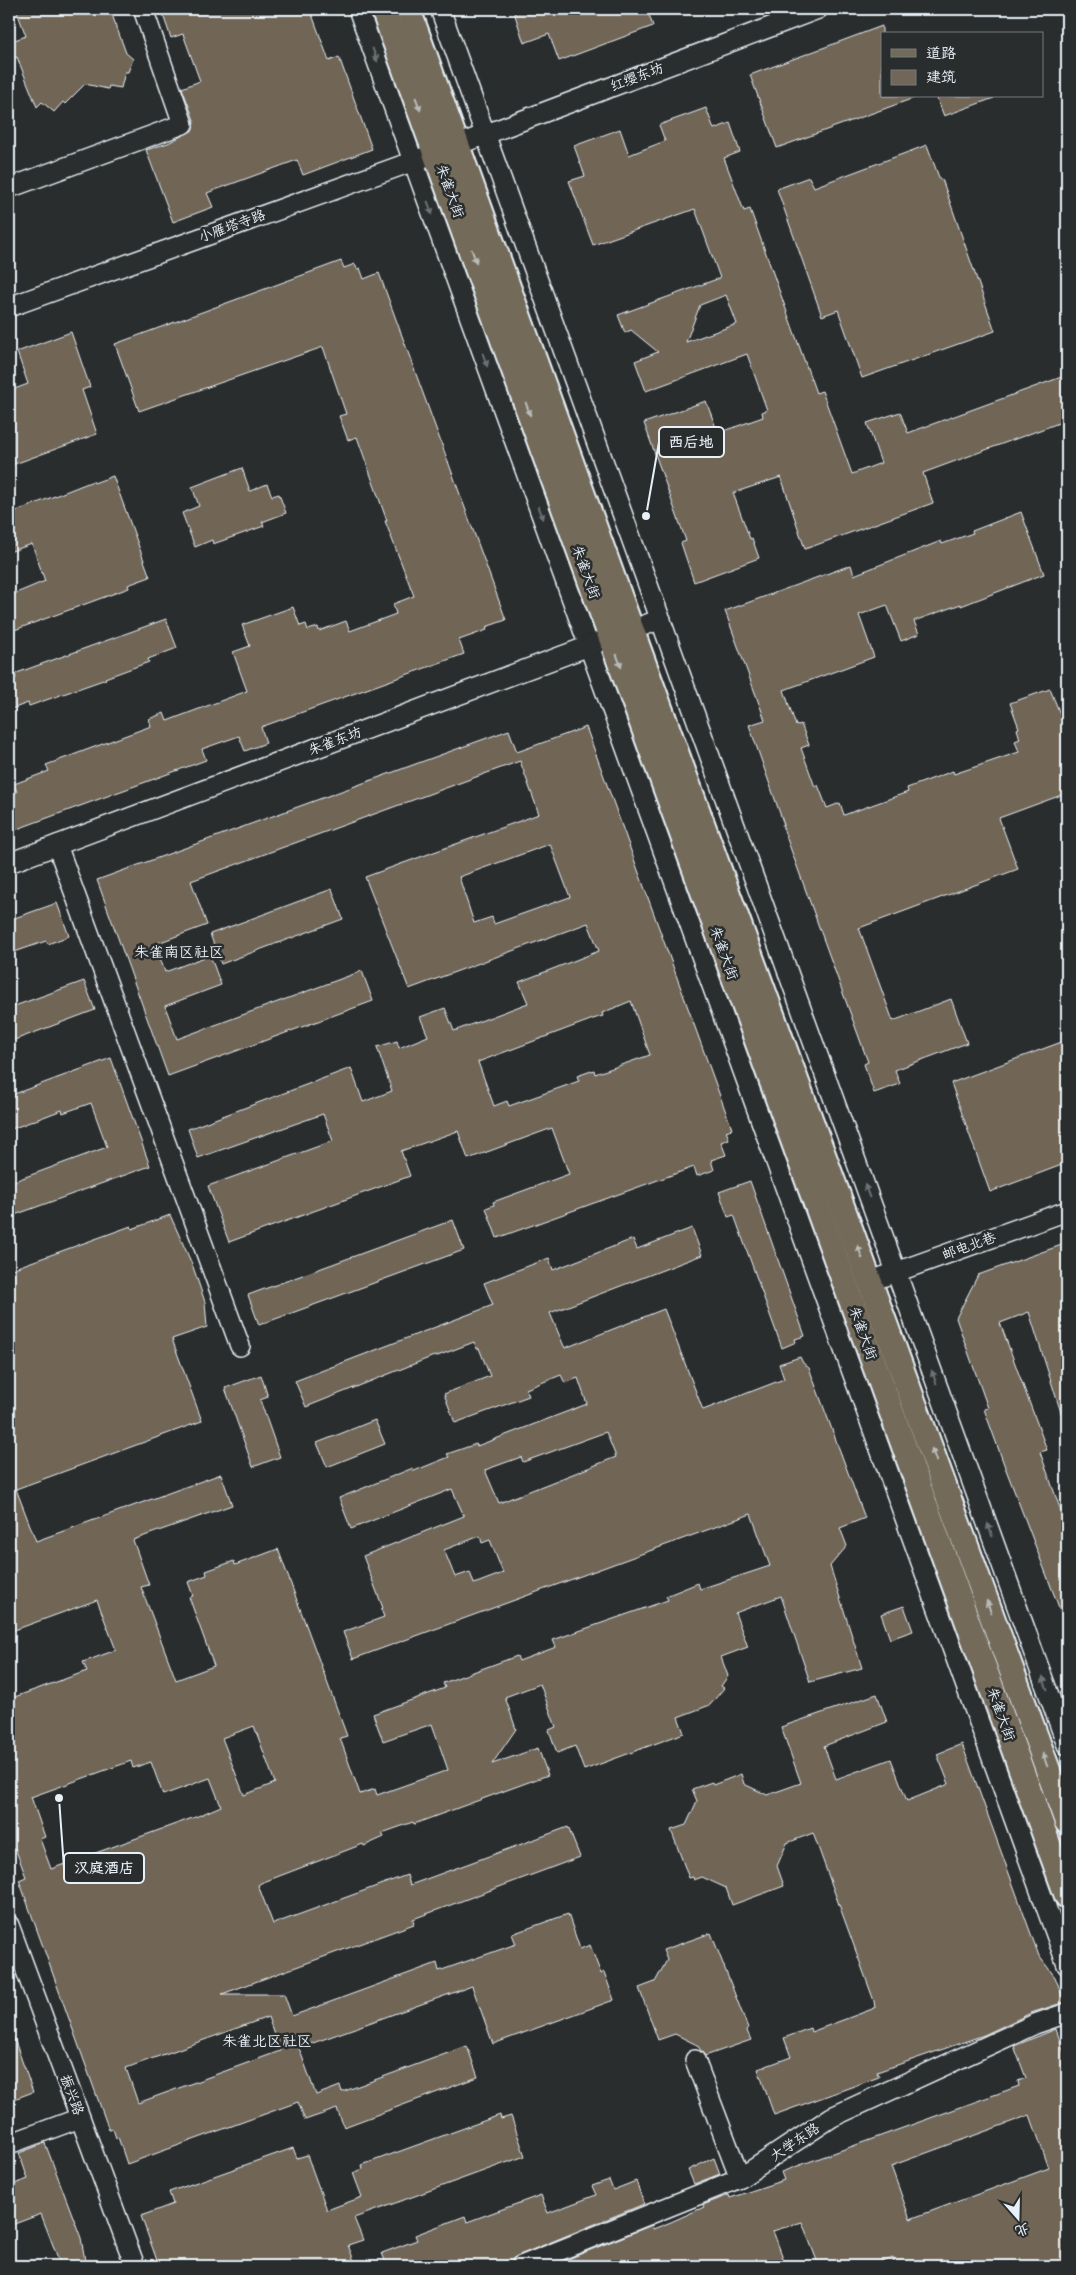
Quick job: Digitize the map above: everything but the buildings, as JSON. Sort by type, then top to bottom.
[{"type":"main road","name":"朱雀大街","points":[[383,9],[446,149]]},
{"type":"main road","name":"朱雀大街","points":[[408,9],[446,149],[610,638],[1067,1896]]},
{"type":"main road","name":"朱雀大街","points":[[610,638],[871,1281],[1067,1822]]},
{"type":"street","points":[[9,188],[183,124],[143,9]]},
{"type":"street","points":[[358,9],[413,161],[610,638],[1067,1965]]},
{"type":"street","points":[[440,9],[1067,1745]]},
{"type":"street","name":"红缨东坊","points":[[446,149],[818,9]]},
{"type":"street","name":"小雁塔寺路","points":[[9,307],[446,149]]},
{"type":"street","name":"朱雀东坊","points":[[9,863],[661,619]]},
{"type":"street","points":[[57,845],[240,1346]]},
{"type":"street","name":"邮电北巷","points":[[871,1281],[1067,1211]]},
{"type":"street","name":"振兴路","points":[[9,1925],[135,2266]]},
{"type":"street","name":"大学东路","points":[[521,2266],[740,2178],[832,2117],[1035,2024],[1067,2013]]},
{"type":"street","points":[[695,2060],[740,2178]]},
{"type":"street","points":[[9,2144],[80,2118]]},
{"type":"place","name":"西后地","points":[[646,516]]},
{"type":"place","name":"汉庭酒店","points":[[59,1798]]},
{"type":"district","name":"朱雀南区社区","points":[[179,952]]},
{"type":"district","name":"朱雀北区社区","points":[[267,2041]]}]
